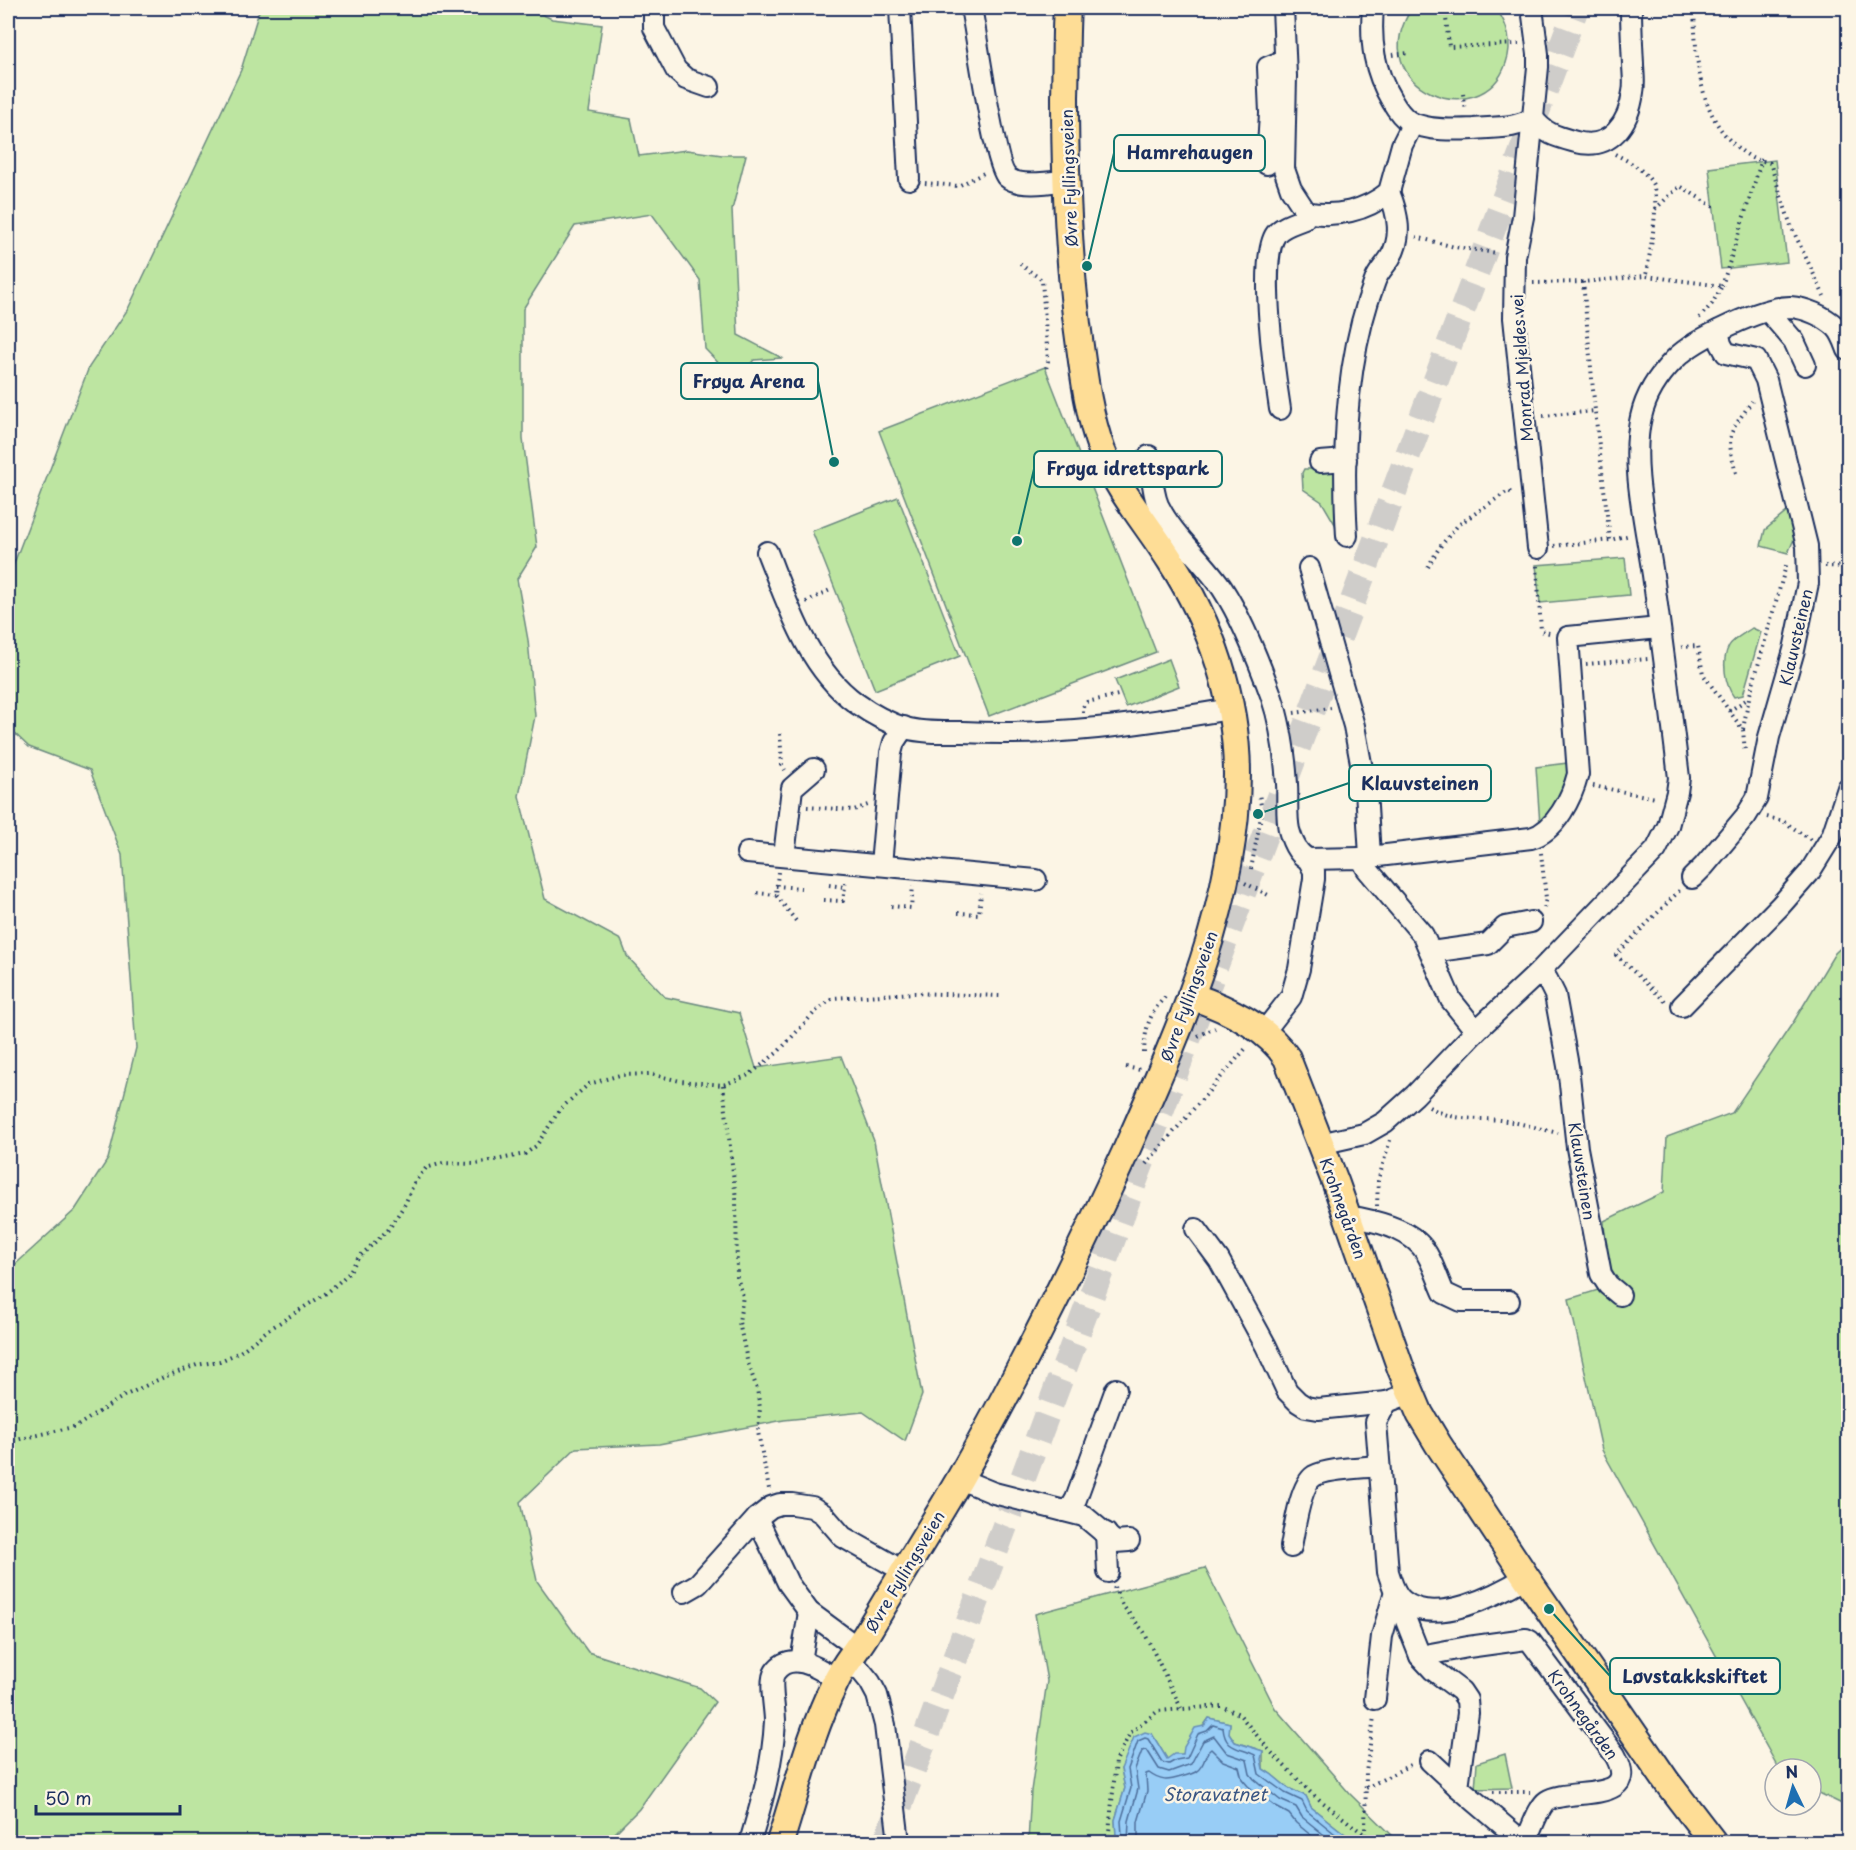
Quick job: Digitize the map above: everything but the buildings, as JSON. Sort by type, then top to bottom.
[{"type":"main road","name":"Øvre Fyllingsveien","points":[[780,1842],[817,1726],[847,1663],[960,1479],[1055,1302],[1160,1075],[1191,996],[1214,927],[1228,869],[1237,774],[1236,742],[1222,670],[1195,604],[1172,563],[1122,490],[1102,451],[1086,388],[1077,317],[1066,180],[1065,32],[1067,8]]},
{"type":"main road","name":"Krohnegården","points":[[1191,996],[1223,1008],[1263,1033],[1278,1045],[1287,1058],[1336,1184],[1410,1393],[1438,1444],[1526,1577],[1667,1782],[1713,1842]]},
{"type":"street","points":[[656,8],[654,28],[676,70],[686,79],[709,87]]},
{"type":"street","points":[[900,8],[909,180]]},
{"type":"street","points":[[971,8],[1001,169],[1008,178],[1016,181],[1045,183],[1066,180]]},
{"type":"street","points":[[1280,409],[1269,332],[1270,247],[1276,233],[1304,219],[1306,212],[1291,189],[1284,168],[1283,8]]},
{"type":"street","points":[[1373,8],[1375,66],[1396,108],[1410,122],[1455,130],[1511,126],[1533,118],[1549,134],[1592,145],[1614,135],[1627,114],[1634,91],[1630,8]]},
{"type":"street","name":"Monrad Mjeldes vei","points":[[1532,8],[1538,67],[1523,217],[1515,257],[1514,318],[1538,548]]},
{"type":"street","points":[[1267,164],[1270,113],[1268,67],[1285,60]]},
{"type":"street","points":[[1347,536],[1344,490],[1354,358],[1375,280],[1396,247],[1399,232],[1389,192],[1410,122]]},
{"type":"street","points":[[1306,212],[1353,211],[1364,208],[1389,192]]},
{"type":"street","points":[[1320,1144],[1364,1134],[1387,1121],[1476,1031],[1538,973],[1656,850],[1668,826],[1679,778],[1638,465],[1638,433],[1641,414],[1650,392],[1662,373],[1677,357],[1718,330],[1788,307],[1803,309],[1835,325],[1841,332],[1848,350]]},
{"type":"street","points":[[1769,312],[1794,340],[1805,364]]},
{"type":"street","name":"Klauvsteinen","points":[[1692,878],[1746,816],[1757,798],[1769,737],[1794,650],[1808,583],[1808,555],[1767,386],[1756,360],[1726,353],[1720,344],[1718,330]]},
{"type":"street","points":[[1149,456],[1158,503],[1168,522],[1208,567],[1223,589],[1266,682],[1280,727],[1287,782],[1289,829],[1301,856],[1308,859],[1366,857],[1540,836],[1560,814],[1578,774],[1568,637],[1659,628]]},
{"type":"street","points":[[1320,462],[1346,460]]},
{"type":"street","points":[[767,552],[795,619],[815,658],[855,702],[904,727],[925,731],[1011,735],[1158,721],[1230,710]]},
{"type":"street","points":[[1309,568],[1354,726],[1366,790],[1367,869],[1424,935],[1451,1000],[1476,1031]]},
{"type":"street","points":[[881,865],[891,751],[904,727]]},
{"type":"street","points":[[782,856],[792,788],[814,769]]},
{"type":"street","points":[[1682,1006],[1809,873],[1832,836],[1848,788]]},
{"type":"street","points":[[747,853],[1036,880]]},
{"type":"street","points":[[1263,1033],[1291,997],[1299,969],[1314,879],[1314,871],[1308,859]]},
{"type":"street","points":[[1431,952],[1488,944],[1505,927],[1532,922]]},
{"type":"street","name":"Klauvsteinen","points":[[1538,973],[1547,980],[1555,995],[1568,1066],[1577,1148],[1601,1274],[1608,1286],[1620,1295]]},
{"type":"street","name":"Krohnegården","points":[[1368,1217],[1396,1228],[1416,1241],[1427,1252],[1444,1293],[1457,1300],[1468,1302],[1509,1300]]},
{"type":"street","points":[[1196,1229],[1219,1260],[1287,1390],[1298,1402],[1306,1407],[1318,1409],[1387,1402],[1410,1393]]},
{"type":"street","points":[[1064,1510],[1072,1506],[1076,1498],[1116,1389]]},
{"type":"street","points":[[1387,1402],[1376,1422],[1388,1572],[1420,1656],[1433,1670],[1461,1691],[1467,1700],[1463,1791]]},
{"type":"street","points":[[1291,1547],[1304,1490],[1311,1478],[1325,1472],[1378,1466]]},
{"type":"street","points":[[960,1479],[994,1493],[1084,1516],[1115,1542],[1129,1541]]},
{"type":"street","name":"Øvre Fyllingsveien","points":[[764,1513],[792,1503],[812,1507],[823,1514],[843,1537],[891,1564]]},
{"type":"street","points":[[684,1592],[698,1584],[764,1513],[788,1583],[847,1663],[861,1671],[877,1695],[885,1725],[899,1842]]},
{"type":"street","points":[[1106,1533],[1108,1572]]},
{"type":"street","points":[[1395,1591],[1403,1601],[1416,1609],[1442,1611],[1482,1601],[1526,1577]]},
{"type":"street","points":[[1375,1699],[1382,1636],[1395,1591]]},
{"type":"street","points":[[801,1662],[809,1612]]},
{"type":"street","name":"Krohnegården","points":[[1420,1656],[1526,1640],[1534,1645],[1621,1765],[1621,1777],[1617,1783],[1607,1789],[1555,1798]]},
{"type":"street","points":[[750,1842],[765,1792],[774,1749],[776,1707],[772,1686],[774,1673],[784,1664],[847,1663]]},
{"type":"street","points":[[1430,1761],[1524,1842],[1541,1807],[1546,1801],[1555,1798]]},
{"type":"path","points":[[1445,8],[1449,47],[1537,45]]},
{"type":"path","points":[[1694,8],[1696,59],[1706,103],[1718,125],[1734,145],[1755,160],[1762,159],[1770,163],[1791,226],[1826,300]]},
{"type":"path","points":[[1592,145],[1614,153],[1635,165],[1653,184],[1655,209],[1646,276]]},
{"type":"path","points":[[1697,342],[1693,325],[1712,304],[1722,286],[1762,159]]},
{"type":"path","points":[[933,184],[958,186],[984,172]]},
{"type":"path","points":[[1655,209],[1680,186],[1714,207]]},
{"type":"path","points":[[1399,232],[1455,247],[1515,257]]},
{"type":"path","points":[[1020,264],[1042,280],[1048,361],[1046,369]]},
{"type":"path","points":[[1515,284],[1583,282],[1646,276],[1722,286]]},
{"type":"path","points":[[1583,282],[1610,540]]},
{"type":"path","points":[[1045,334],[1055,333]]},
{"type":"path","points":[[1736,473],[1729,448],[1731,432],[1755,396],[1767,386]]},
{"type":"path","points":[[1523,418],[1595,411]]},
{"type":"path","points":[[1428,567],[1458,525],[1508,491],[1515,495],[1519,506],[1533,506]]},
{"type":"path","points":[[1568,637],[1541,631],[1536,565],[1538,548],[1610,540],[1646,531]]},
{"type":"path","points":[[1746,760],[1743,730],[1749,698],[1788,561],[1796,553],[1808,555],[1817,565],[1848,567]]},
{"type":"path","points":[[819,596],[832,589]]},
{"type":"path","points":[[1672,648],[1698,646],[1703,674],[1743,730]]},
{"type":"path","points":[[1571,665],[1655,658]]},
{"type":"path","points":[[1085,729],[1083,707],[1087,702],[1118,695]]},
{"type":"path","points":[[1729,711],[1749,698]]},
{"type":"path","points":[[1299,712],[1312,711]]},
{"type":"path","points":[[780,734],[782,765],[796,785]]},
{"type":"path","points":[[1575,783],[1675,801]]},
{"type":"path","points":[[789,806],[843,811],[870,805],[886,806]]},
{"type":"path","points":[[1768,806],[1765,817],[1783,821],[1812,840],[1819,834],[1832,836]]},
{"type":"path","points":[[1532,922],[1544,909],[1546,898],[1540,836]]},
{"type":"path","points":[[782,856],[776,895],[796,921]]},
{"type":"path","points":[[824,900],[843,902],[848,862]]},
{"type":"path","points":[[891,906],[910,908],[915,868]]},
{"type":"path","points":[[958,913],[979,914],[983,874]]},
{"type":"path","points":[[1682,1006],[1670,1005],[1616,956],[1692,878]]},
{"type":"path","points":[[1245,883],[1268,895]]},
{"type":"path","points":[[829,885],[845,886]]},
{"type":"path","points":[[776,886],[801,888]]},
{"type":"path","points":[[756,893],[776,895]]},
{"type":"path","points":[[8,1442],[76,1426],[124,1396],[164,1377],[197,1365],[220,1361],[240,1352],[268,1330],[328,1292],[348,1274],[358,1258],[389,1229],[405,1204],[414,1183],[426,1168],[443,1163],[476,1164],[525,1154],[536,1146],[561,1108],[589,1084],[620,1075],[650,1074],[680,1081],[723,1085],[749,1075],[778,1052],[814,1012],[833,998],[914,993],[1000,996]]},
{"type":"path","points":[[1143,1166],[1250,1043],[1263,1033]]},
{"type":"path","points":[[723,1085],[736,1199],[737,1277],[743,1296],[739,1322],[760,1408],[758,1432],[764,1513]]},
{"type":"path","points":[[1412,1098],[1444,1115],[1473,1120],[1505,1120],[1557,1133]]},
{"type":"path","points":[[1368,1217],[1392,1133],[1392,1127],[1387,1121]]},
{"type":"path","points":[[1108,1572],[1123,1606],[1144,1632],[1181,1709]]},
{"type":"path","points":[[1365,1835],[1366,1788],[1375,1699]]},
{"type":"path","points":[[1108,1842],[1116,1761],[1131,1733],[1158,1711],[1221,1706],[1239,1714],[1269,1750],[1311,1793],[1374,1842]]},
{"type":"path","points":[[1366,1788],[1422,1760],[1430,1761]]},
{"type":"path","points":[[1463,1791],[1531,1792],[1555,1798]]},
{"type":"green space","points":[[260,8],[528,8],[552,19],[602,25],[589,112],[631,119],[639,156],[687,150],[722,155],[746,155],[732,210],[738,335],[782,358],[754,360],[735,380],[705,349],[700,280],[652,214],[575,226],[523,309],[523,439],[537,547],[517,579],[528,640],[535,716],[519,796],[545,899],[621,940],[627,956],[665,997],[739,1013],[756,1068],[841,1056],[874,1141],[922,1395],[905,1441],[863,1412],[784,1420],[659,1444],[576,1448],[520,1502],[537,1581],[588,1652],[700,1688],[715,1702],[639,1809],[606,1842],[8,1842],[8,1271],[75,1210],[108,1159],[136,1048],[122,855],[90,770],[29,747],[8,727],[8,579],[89,367],[128,309],[241,70]]},
{"type":"green space","points":[[1412,8],[1496,8],[1504,21],[1509,48],[1506,63],[1493,85],[1474,96],[1452,98],[1430,92],[1413,80],[1401,60],[1400,36]]},
{"type":"green space","points":[[1775,160],[1787,262],[1721,269],[1709,168]]},
{"type":"green space","points":[[1045,367],[1156,652],[989,716],[879,431]]},
{"type":"green space","points":[[1304,469],[1338,469],[1340,525],[1336,526],[1322,502],[1303,489]]},
{"type":"green space","points":[[898,497],[960,656],[875,690],[812,531]]},
{"type":"green space","points":[[1794,506],[1798,530],[1788,553],[1761,546],[1765,530]]},
{"type":"green space","points":[[1625,558],[1629,595],[1540,603],[1536,565]]},
{"type":"green space","points":[[1752,628],[1761,632],[1743,695],[1734,697],[1728,686],[1725,658],[1733,641]]},
{"type":"green space","points":[[1169,659],[1179,686],[1126,707],[1115,680]]},
{"type":"green space","points":[[1576,762],[1553,814],[1540,825],[1536,767]]},
{"type":"green space","points":[[1848,941],[1848,1807],[1823,1795],[1823,1757],[1772,1757],[1602,1450],[1569,1299],[1608,1287],[1604,1221],[1664,1192],[1667,1137],[1732,1113],[1794,1021],[1835,953]]},
{"type":"green space","points":[[1205,1568],[1275,1708],[1350,1794],[1399,1842],[1355,1842],[1311,1807],[1306,1796],[1288,1788],[1263,1769],[1263,1751],[1235,1742],[1229,1733],[1230,1723],[1209,1718],[1183,1754],[1167,1759],[1152,1734],[1121,1769],[1125,1788],[1115,1820],[1114,1842],[1028,1842],[1031,1791],[1047,1681],[1035,1614]]},
{"type":"green space","points":[[1505,1754],[1512,1788],[1475,1789],[1477,1763]]},
{"type":"water","name":"Storavatnet","points":[[1209,1718],[1230,1723],[1229,1733],[1235,1742],[1263,1751],[1261,1759],[1263,1769],[1288,1788],[1306,1796],[1311,1807],[1355,1842],[1114,1842],[1115,1820],[1125,1788],[1121,1769],[1134,1737],[1145,1732],[1152,1734],[1167,1759],[1174,1754],[1183,1754],[1184,1747],[1195,1728],[1204,1726]]},
{"type":"tunnel","points":[[886,1842],[1576,8]]},
{"type":"place","name":"Hamrehaugen","points":[[1087,266]]},
{"type":"place","name":"Frøya Arena","points":[[834,462]]},
{"type":"place","name":"Frøya idrettspark","points":[[1017,541]]},
{"type":"place","name":"Klauvsteinen","points":[[1258,814]]},
{"type":"place","name":"Løvstakkskiftet","points":[[1549,1609]]}]
